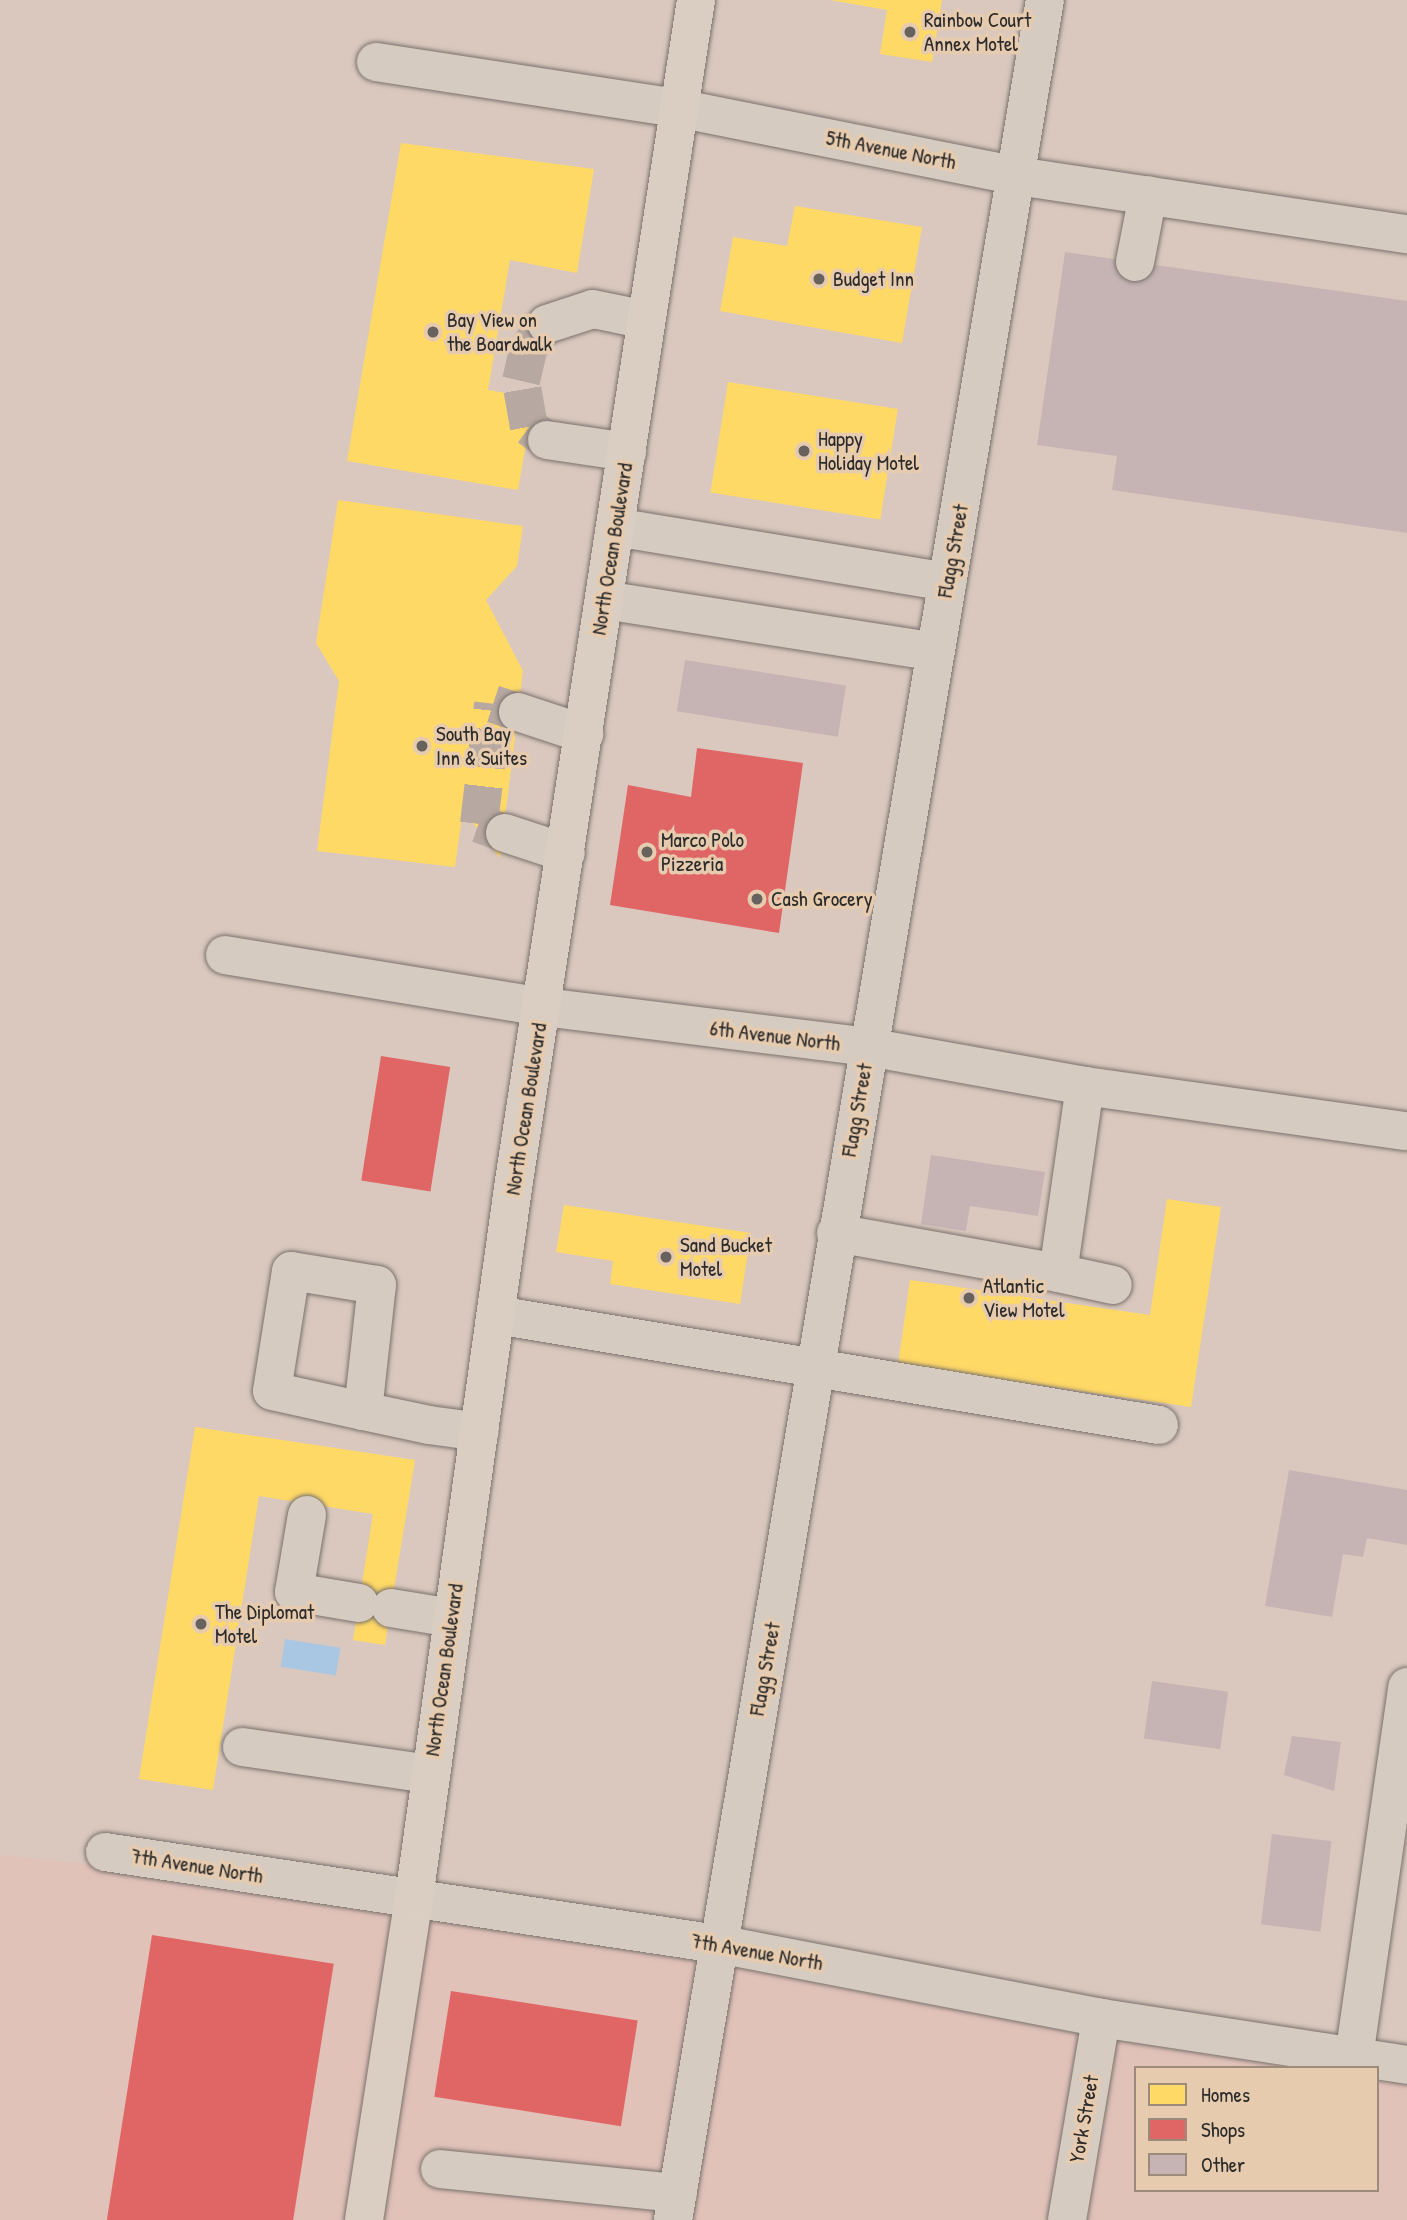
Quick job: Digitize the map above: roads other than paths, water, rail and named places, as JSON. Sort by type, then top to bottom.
[{"type":"main road","name":"North Ocean Boulevard","points":[[364,2220],[414,1898],[429,1774],[496,1315],[696,0]]},
{"type":"street","name":"Flagg Street","points":[[676,2206],[816,1368],[836,1233],[1045,0]]},
{"type":"street","name":"5th Avenue North","points":[[376,62],[678,108],[1017,176],[1407,234]]},
{"type":"street","points":[[1135,262],[1147,195]]},
{"type":"street","points":[[547,324],[593,309],[646,320]]},
{"type":"street","points":[[547,440],[627,452]]},
{"type":"street","points":[[615,527],[947,582]]},
{"type":"street","points":[[604,600],[935,653]]},
{"type":"street","points":[[518,712],[584,734]]},
{"type":"street","points":[[505,833],[566,853]]},
{"type":"street","name":"6th Avenue North","points":[[225,955],[543,1007],[868,1047],[1086,1086],[1407,1131]]},
{"type":"street","points":[[1058,1273],[1086,1086]]},
{"type":"street","points":[[836,1233],[1113,1285]]},
{"type":"street","points":[[496,1315],[1159,1425]]},
{"type":"street","points":[[363,1411],[480,1432]]},
{"type":"street","points":[[307,1515],[294,1592],[452,1618]]},
{"type":"street","points":[[1354,2057],[1407,1687]]},
{"type":"street","points":[[242,1747],[429,1774]]},
{"type":"street","name":"7th Avenue North","points":[[105,1852],[718,1944],[1101,2018],[1407,2065]]},
{"type":"street","name":"York Street","points":[[1067,2220],[1101,2018]]},
{"type":"street","points":[[440,2169],[676,2206]]},
{"type":"water","points":[[285,1639],[340,1648],[336,1675],[281,1667]]},
{"type":"tunnel","points":[[547,324],[529,347],[521,381],[529,427],[547,440]]},
{"type":"tunnel","points":[[505,833],[479,824],[493,704],[518,712]]},
{"type":"place","name":"Rainbow Court Annex Motel","points":[[910,32]]},
{"type":"place","name":"Budget Inn","points":[[819,279]]},
{"type":"place","name":"Bay View on the Boardwalk","points":[[433,332]]},
{"type":"place","name":"Happy Holiday Motel","points":[[804,451]]},
{"type":"place","name":"South Bay Inn & Suites","points":[[422,746]]},
{"type":"place","name":"Marco Polo Pizzeria","points":[[647,852]]},
{"type":"place","name":"Cash Grocery","points":[[757,899]]},
{"type":"place","name":"Sand Bucket Motel","points":[[666,1257]]},
{"type":"place","name":"Atlantic View Motel","points":[[969,1298]]},
{"type":"place","name":"The Diplomat Motel","points":[[201,1624]]}]
